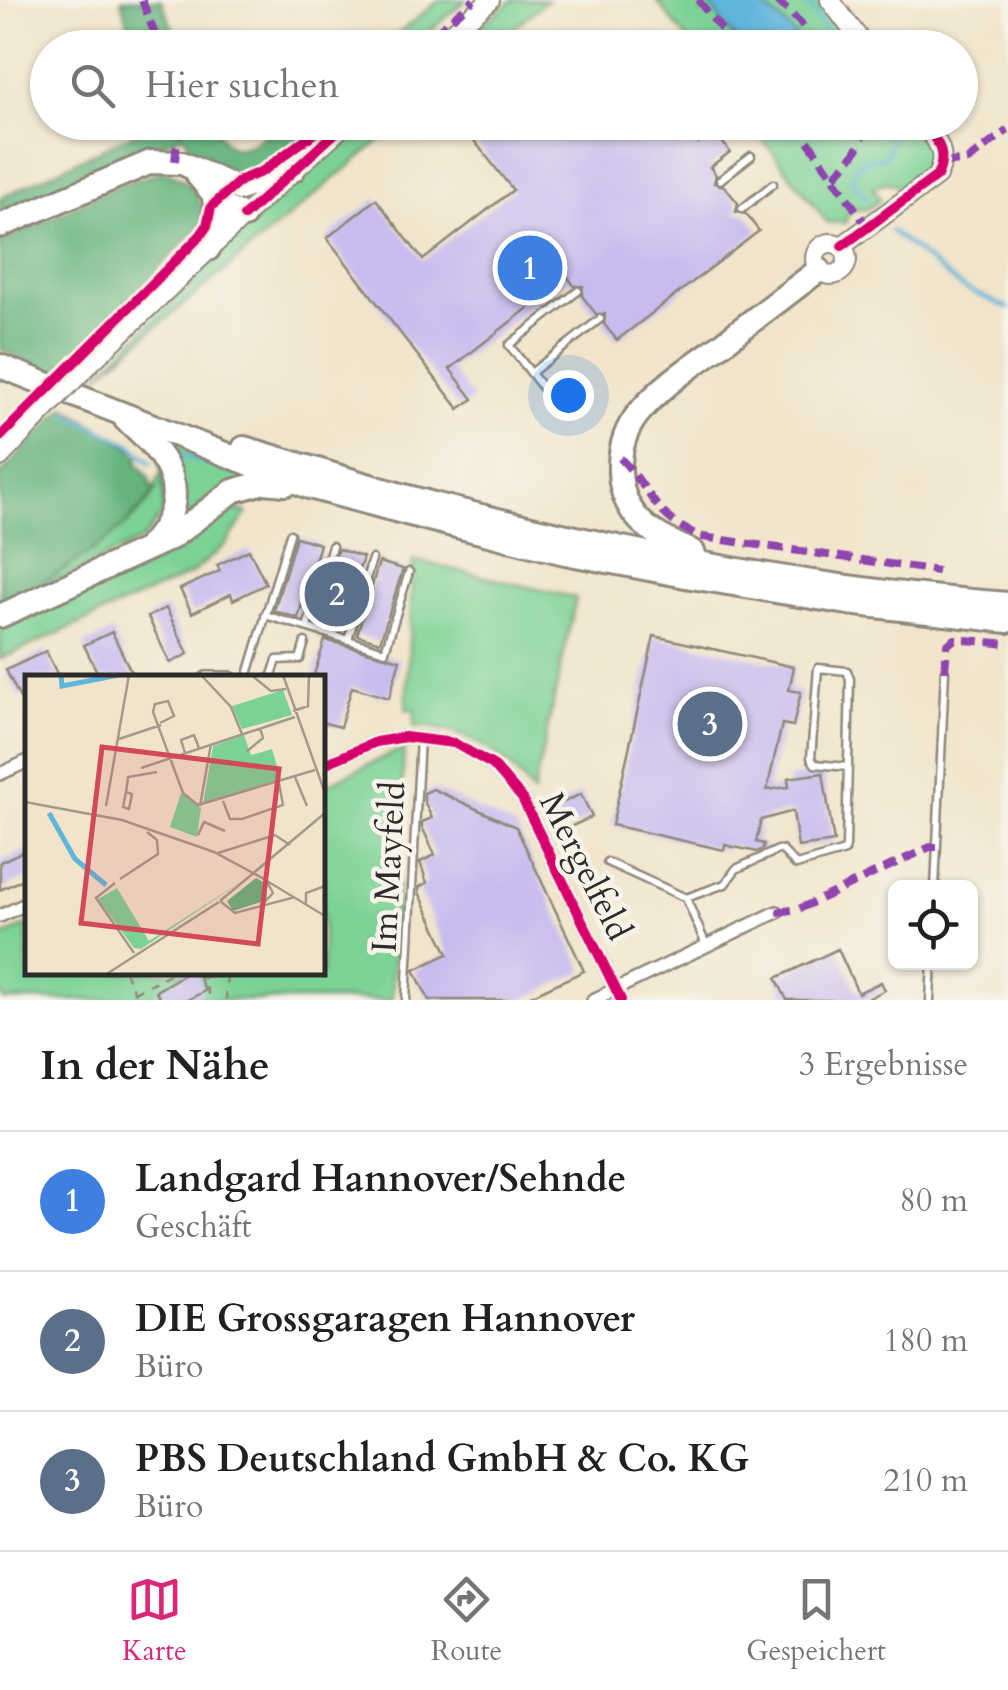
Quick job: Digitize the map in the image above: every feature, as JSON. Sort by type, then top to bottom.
[{"type":"highway","points":[[1,226],[139,165],[164,160],[188,166],[244,216]]},
{"type":"highway","points":[[217,190],[246,189],[294,170]]},
{"type":"highway","points":[[208,249],[216,217],[217,190]]},
{"type":"highway","points":[[719,564],[669,541],[636,515],[620,478],[624,440],[635,417],[660,390],[819,270]]},
{"type":"highway","points":[[0,366],[309,487],[565,553],[848,603],[1008,621]]},
{"type":"highway","points":[[111,408],[158,449],[172,479],[173,500],[168,519],[144,550]]},
{"type":"highway","points":[[173,431],[208,437],[436,505],[579,539],[853,587],[1008,604]]},
{"type":"highway","points":[[0,616],[178,534],[232,490],[264,482],[309,487]]},
{"type":"street","points":[[455,30],[490,0]]},
{"type":"street","points":[[830,0],[852,30]]},
{"type":"street","points":[[0,456],[208,249],[327,140]]},
{"type":"street","points":[[819,270],[833,275],[845,267],[842,246],[936,176],[943,163],[938,140]]},
{"type":"street","name":"Mergelfeld","points":[[325,764],[376,742],[420,737],[468,749],[493,765],[514,786],[529,811],[618,994]]},
{"type":"street","points":[[0,774],[25,762]]},
{"type":"street","points":[[0,916],[25,904]]},
{"type":"street","points":[[593,1000],[618,994],[778,912]]},
{"type":"lane","points":[[720,180],[751,156]]},
{"type":"lane","points":[[742,208],[773,184]]},
{"type":"lane","points":[[562,413],[509,345],[578,291]]},
{"type":"lane","points":[[531,373],[600,319]]},
{"type":"lane","points":[[248,675],[290,534]]},
{"type":"lane","points":[[307,628],[332,546]]},
{"type":"lane","points":[[348,640],[372,559]]},
{"type":"lane","points":[[266,615],[386,651],[409,572]]},
{"type":"lane","points":[[272,675],[277,660],[300,660],[305,642]]},
{"type":"lane","points":[[686,898],[725,884],[736,868],[778,850],[796,865],[841,854],[846,846],[848,766],[849,674],[818,668],[811,758],[815,764],[848,766]]},
{"type":"lane","points":[[935,880],[946,671]]},
{"type":"lane","name":"Im Mayfeld","points":[[406,1000],[420,737]]},
{"type":"lane","points":[[606,862],[686,898],[706,946]]},
{"type":"lane","points":[[930,1000],[932,970]]},
{"type":"path","points":[[126,975],[138,1000]]},
{"type":"path","points":[[134,992],[168,975]]},
{"type":"path","points":[[202,975],[211,1000]]},
{"type":"path","points":[[226,1000],[228,975]]},
{"type":"green space","points":[[121,0],[161,0],[174,30],[130,30]]},
{"type":"green space","points":[[440,0],[466,0],[431,30],[402,30]]},
{"type":"green space","points":[[513,0],[547,0],[511,30],[476,30]]},
{"type":"green space","points":[[656,0],[818,0],[841,30],[680,30]]},
{"type":"green space","points":[[120,140],[171,140],[0,212],[0,198]]},
{"type":"green space","points":[[186,140],[224,140],[239,148],[256,140],[304,140],[273,163],[243,175],[214,172]]},
{"type":"green space","points":[[343,140],[381,140],[94,379],[314,163]]},
{"type":"green space","points":[[763,140],[924,140],[929,146],[927,167],[901,188],[887,182],[873,187],[880,200],[867,209],[850,210],[845,223],[827,222]]},
{"type":"green space","points":[[162,171],[192,188],[204,222],[55,374],[0,349],[0,243],[114,187]]},
{"type":"green space","points":[[65,407],[129,447],[139,458],[137,463],[149,477],[151,487],[156,489],[105,541],[0,608],[0,475]]},
{"type":"green space","points":[[157,438],[268,475],[168,527]]},
{"type":"green space","points":[[160,475],[163,514],[142,540],[0,608],[78,560],[134,518],[147,503]]},
{"type":"green space","points":[[225,507],[247,513],[226,544],[191,574],[0,659],[0,628],[139,570],[196,536]]},
{"type":"green space","points":[[413,560],[576,598],[533,794],[510,766],[482,745],[450,732],[414,726],[415,709],[406,709]]},
{"type":"green space","points":[[404,748],[392,1000],[4,1000],[0,992],[0,938],[25,926],[25,975],[325,975],[325,785]]},
{"type":"water","points":[[706,0],[756,0],[790,30],[728,30]]},
{"type":"building","points":[[474,140],[721,140],[730,152],[710,167],[716,175],[714,183],[724,186],[738,203],[736,212],[746,214],[759,231],[617,340],[604,324],[605,314],[596,314],[582,296],[583,286],[574,286],[568,277],[450,369],[473,399],[459,409],[327,238],[376,199],[423,260],[513,190]]},
{"type":"building","points":[[296,537],[320,544],[298,618],[274,611]]},
{"type":"building","points":[[338,549],[363,557],[340,630],[315,623]]},
{"type":"building","points":[[249,550],[266,584],[233,600],[231,594],[192,613],[180,589],[220,571],[217,565]]},
{"type":"building","points":[[379,562],[403,569],[380,642],[357,635]]},
{"type":"building","points":[[166,608],[188,654],[170,663],[148,617]]},
{"type":"building","points":[[112,632],[133,675],[99,675],[84,645]]},
{"type":"building","points":[[654,636],[794,667],[789,690],[801,692],[793,726],[782,724],[767,790],[789,787],[788,778],[823,773],[834,842],[798,847],[793,811],[761,820],[756,842],[764,844],[757,852],[725,845],[724,850],[612,825]]},
{"type":"building","points":[[325,640],[400,660],[389,698],[352,687],[340,727],[325,723],[325,675],[314,675]]},
{"type":"building","points":[[46,651],[58,675],[25,675],[25,696],[20,698],[6,670]]},
{"type":"building","points":[[433,789],[516,827],[584,971],[522,1000],[429,1000],[414,970],[448,954],[419,892],[419,887],[427,883],[420,862],[435,855],[422,827],[422,822],[432,818],[424,793]]},
{"type":"building","points":[[581,794],[592,817],[561,831],[551,808]]},
{"type":"building","points":[[25,850],[25,878],[0,890],[0,862]]},
{"type":"building","points":[[838,949],[858,993],[881,982],[885,990],[865,1000],[787,1000],[776,978]]},
{"type":"building","points":[[183,975],[198,975],[205,991],[187,1000],[160,1000],[156,991]]},
{"type":"waterway","points":[[800,0],[812,8],[825,30]]},
{"type":"waterway","points":[[867,198],[852,180],[856,167],[867,159],[886,157],[890,140]]},
{"type":"waterway","points":[[891,231],[961,287],[1008,308]]},
{"type":"waterway","points":[[65,413],[132,445],[151,463]]},
{"type":"waterway","points":[[174,453],[237,472]]},
{"type":"marked path","points":[[142,0],[153,30]]},
{"type":"marked path","points":[[438,30],[474,0]]},
{"type":"marked path","points":[[698,0],[722,30]]},
{"type":"marked path","points":[[776,0],[805,30]]},
{"type":"marked path","points":[[943,163],[968,160],[1008,130]]},
{"type":"marked path","points":[[175,161],[177,140]]},
{"type":"marked path","points":[[807,140],[869,229]]},
{"type":"marked path","points":[[835,176],[861,140]]},
{"type":"marked path","points":[[620,458],[663,513],[703,537],[938,571]]},
{"type":"marked path","points":[[945,671],[947,645],[955,639],[1008,644]]},
{"type":"marked path","points":[[777,912],[799,909],[937,847]]},
{"type":"cycle path","points":[[0,437],[200,236],[211,207],[241,180],[263,171],[305,140]]},
{"type":"cycle path","points":[[244,216],[327,140]]},
{"type":"cycle path","points":[[842,246],[937,176],[942,161],[936,140]]},
{"type":"cycle path","points":[[325,764],[376,742],[405,737],[454,743],[493,765],[522,798],[621,1000]]},
{"type":"place","name":"Landgard Hannover/Sehnde","points":[[530,268]]},
{"type":"place","name":"DIE Grossgaragen Hannover","points":[[337,594]]},
{"type":"place","name":"PBS Deutschland GmbH & Co. KG","points":[[710,724]]}]
